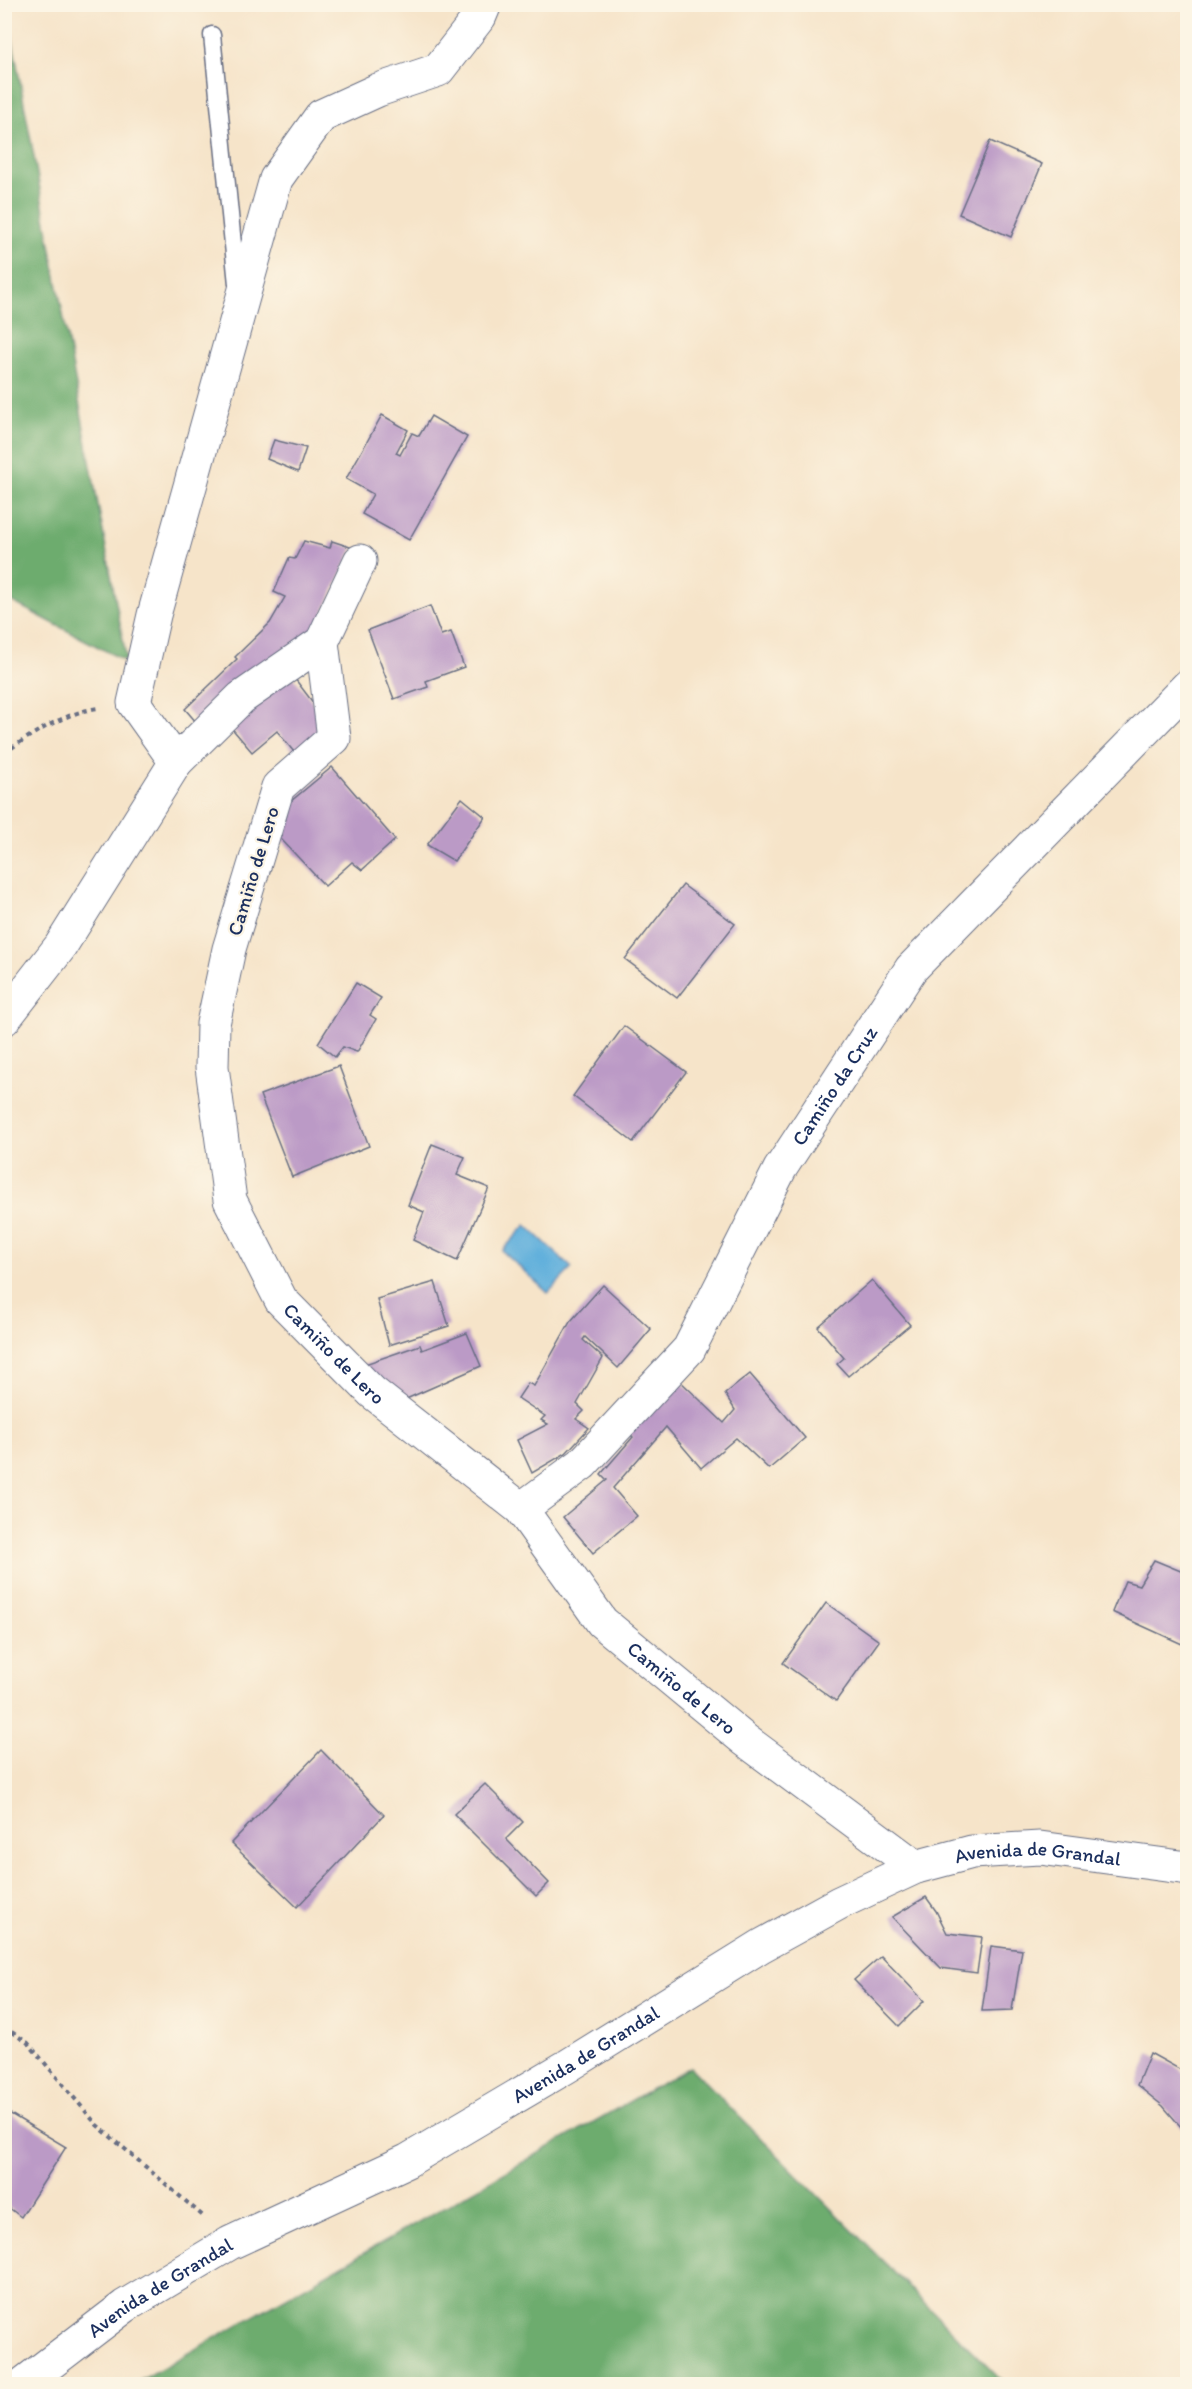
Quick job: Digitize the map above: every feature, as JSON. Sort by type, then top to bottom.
[{"type":"street","points":[[176,762],[134,703],[154,615],[276,179],[321,116],[378,90],[438,70],[480,16],[485,4]]},
{"type":"street","points":[[4,1019],[60,947],[176,762],[241,698],[322,642],[360,561]]},
{"type":"street","name":"Camiño de Lero","points":[[322,642],[334,738],[278,787],[229,949],[213,1023],[212,1067],[230,1200],[281,1300],[372,1392],[521,1509],[602,1622],[745,1740],[916,1867]]},
{"type":"street","name":"Camiño da Cruz","points":[[521,1509],[582,1464],[688,1349],[780,1168],[910,969],[1188,686]]},
{"type":"street","name":"Avenida de Grandal","points":[[23,2385],[125,2306],[230,2243],[407,2162],[761,1946],[839,1903],[916,1867],[972,1852],[1040,1848],[1188,1868]]},
{"type":"lane","points":[[212,34],[240,308]]},
{"type":"path","points":[[4,753],[38,731],[89,709],[134,703]]},
{"type":"path","points":[[4,2027],[28,2043],[97,2125],[187,2201],[230,2243]]},
{"type":"green space","points":[[4,5],[6,5],[127,662],[5,598]]},
{"type":"green space","points":[[690,2067],[1005,2384],[134,2384]]},
{"type":"water","points":[[526,1225],[572,1268],[548,1293],[502,1251]]},
{"type":"building","points":[[990,141],[1042,164],[1011,237],[959,214]]},
{"type":"building","points":[[382,415],[408,430],[396,453],[400,455],[412,433],[419,436],[431,416],[467,437],[409,540],[362,514],[373,494],[346,479]]},
{"type":"building","points":[[274,440],[306,448],[298,472],[267,459]]},
{"type":"building","points":[[304,541],[330,548],[332,541],[353,548],[308,646],[197,723],[185,709],[237,659],[235,657],[270,623],[285,597],[274,592],[289,558],[295,559]]},
{"type":"building","points":[[430,606],[441,635],[451,632],[464,667],[426,681],[428,687],[394,699],[368,630]]},
{"type":"building","points":[[289,671],[330,725],[294,752],[277,731],[252,752],[229,725]]},
{"type":"building","points":[[332,767],[395,840],[362,870],[352,862],[325,886],[281,839],[290,802]]},
{"type":"building","points":[[462,798],[485,817],[454,861],[427,845]]},
{"type":"building","points":[[683,885],[735,924],[677,998],[625,959]]},
{"type":"building","points":[[356,983],[381,998],[370,1015],[376,1019],[357,1052],[343,1047],[335,1057],[318,1043]]},
{"type":"building","points":[[624,1026],[686,1072],[633,1142],[573,1096]]},
{"type":"building","points":[[339,1066],[369,1146],[292,1177],[260,1095]]},
{"type":"building","points":[[432,1144],[465,1157],[457,1175],[489,1188],[457,1261],[413,1240],[424,1212],[408,1205]]},
{"type":"building","points":[[872,1280],[910,1325],[848,1376],[837,1364],[844,1358],[818,1327]]},
{"type":"building","points":[[435,1282],[449,1326],[389,1345],[377,1299]]},
{"type":"building","points":[[603,1285],[651,1329],[618,1368],[585,1337],[583,1340],[603,1358],[577,1404],[584,1411],[576,1419],[589,1428],[566,1453],[532,1473],[517,1440],[548,1424],[541,1420],[545,1416],[518,1398],[528,1383],[534,1386],[570,1322]]},
{"type":"building","points":[[467,1333],[481,1366],[397,1403],[362,1365],[420,1345],[422,1350]]},
{"type":"building","points":[[750,1374],[805,1438],[769,1469],[736,1438],[701,1468],[666,1427],[613,1488],[637,1516],[593,1553],[563,1517],[607,1480],[601,1474],[633,1437],[629,1433],[676,1377],[724,1423],[735,1410],[725,1394]]},
{"type":"building","points":[[1154,1560],[1188,1574],[1188,1633],[1182,1644],[1112,1612],[1125,1581],[1139,1585]]},
{"type":"building","points":[[826,1603],[879,1641],[836,1701],[783,1663]]},
{"type":"building","points":[[321,1750],[384,1815],[297,1907],[231,1843]]},
{"type":"building","points":[[485,1784],[523,1822],[506,1839],[549,1883],[536,1896],[454,1814]]},
{"type":"building","points":[[926,1897],[947,1933],[982,1937],[977,1973],[941,1968],[892,1917]]},
{"type":"building","points":[[991,1946],[1022,1950],[1012,2010],[982,2011]]},
{"type":"building","points":[[881,1956],[924,2001],[899,2026],[854,1980]]},
{"type":"building","points":[[1150,2053],[1181,2070],[1188,2078],[1188,2135],[1163,2106],[1137,2085]]},
{"type":"building","points":[[4,2110],[66,2147],[21,2217],[4,2204]]}]
